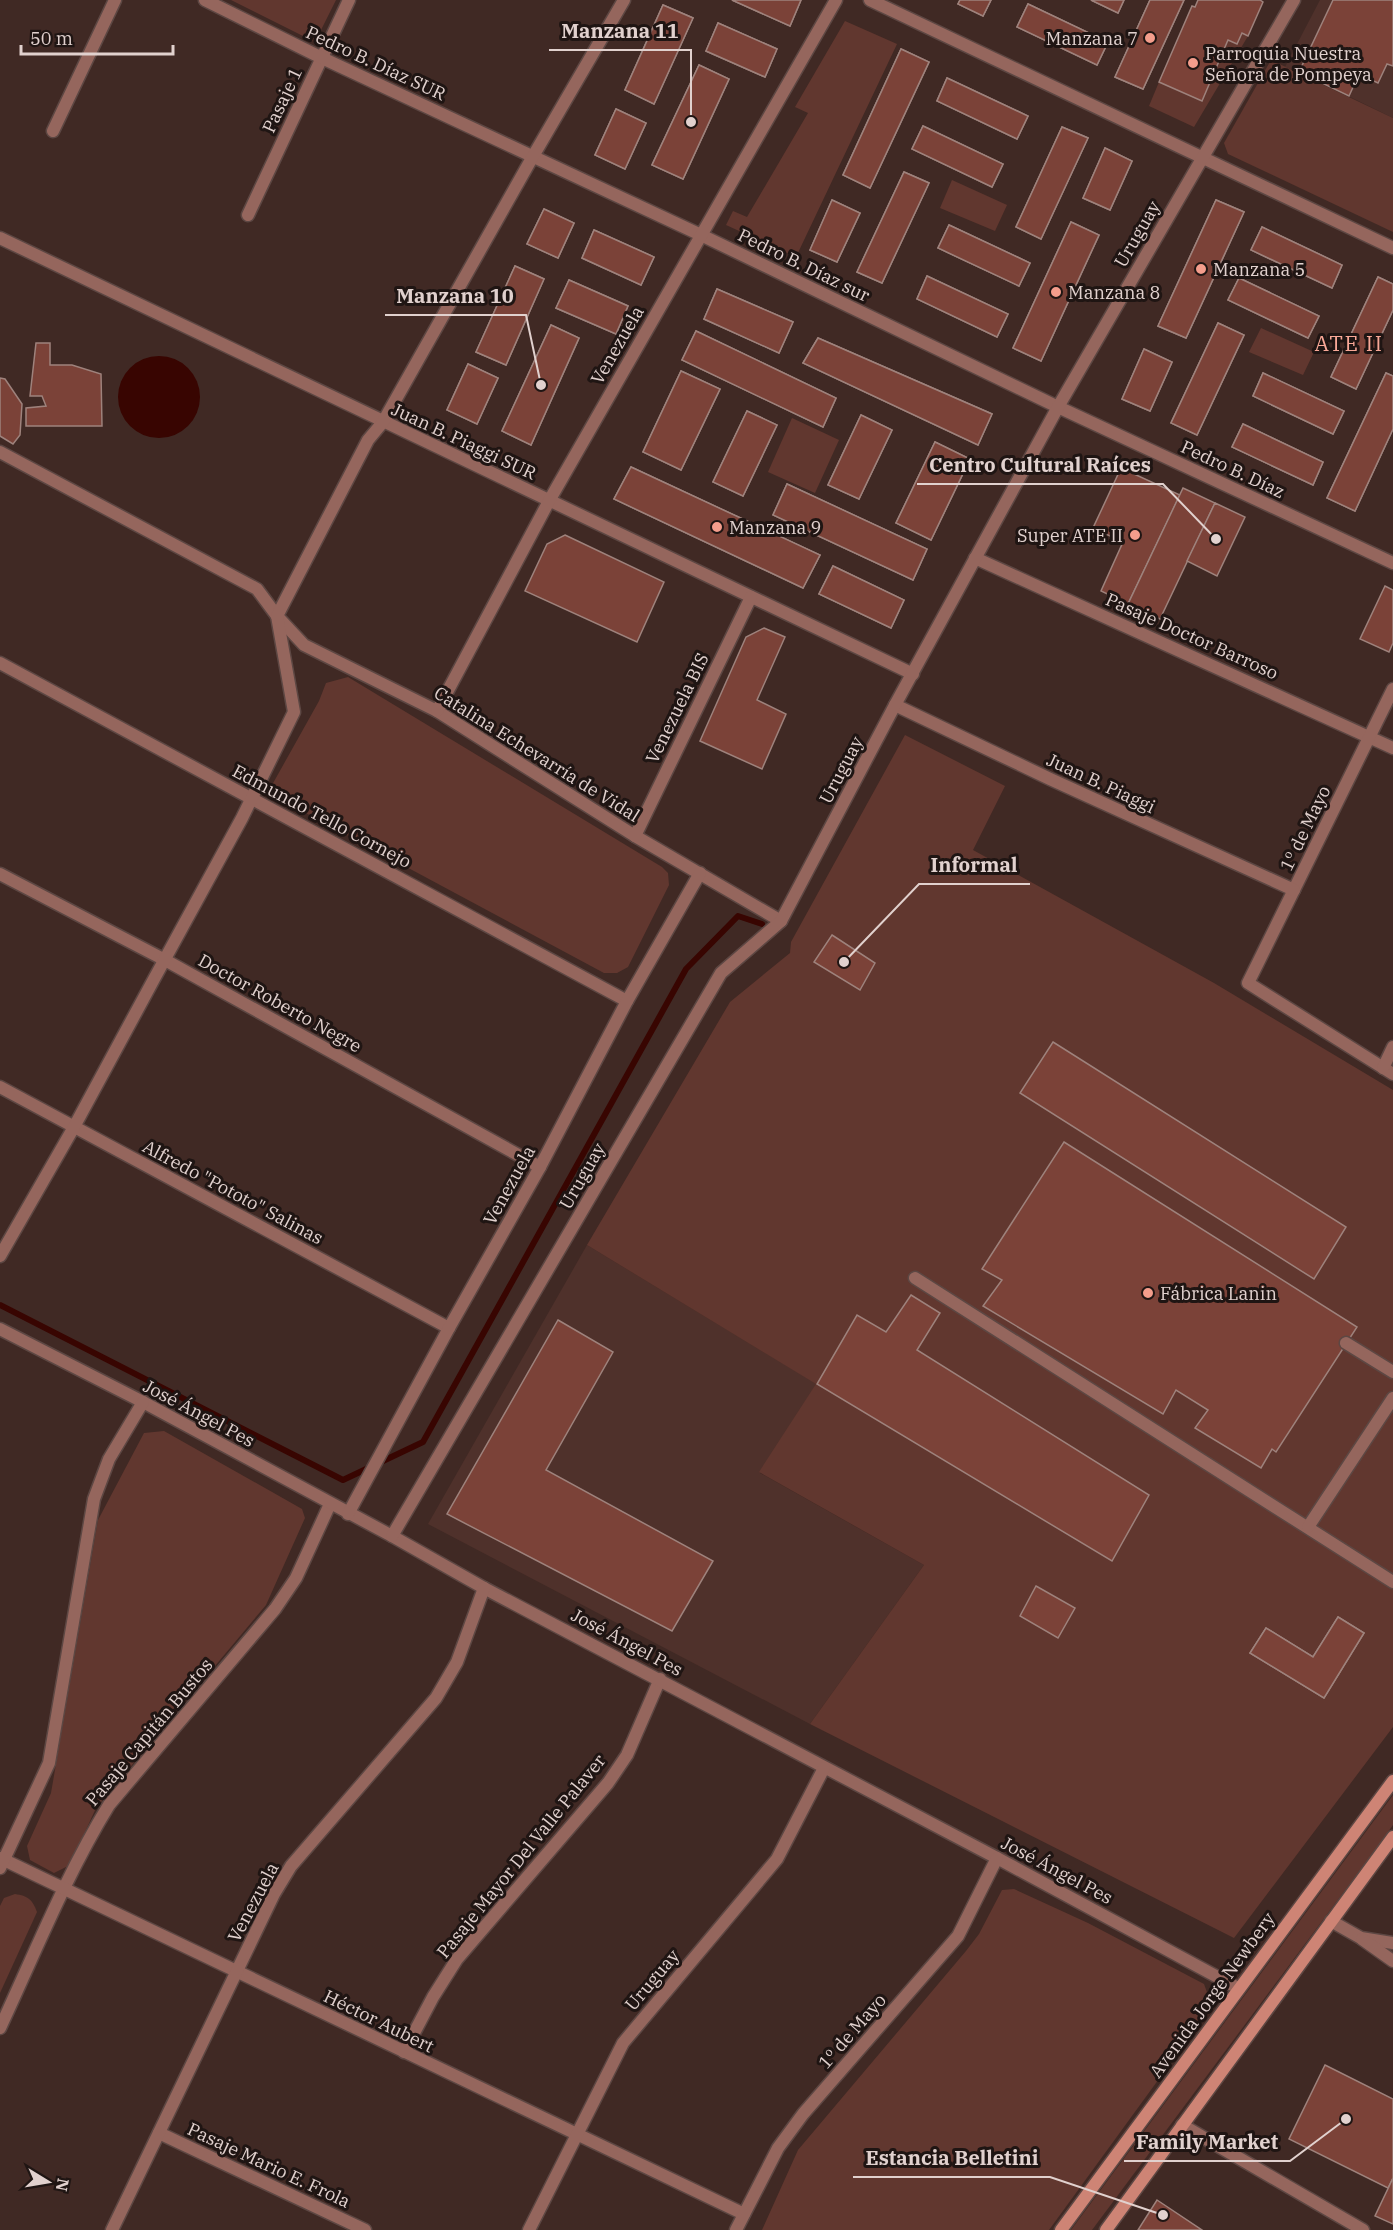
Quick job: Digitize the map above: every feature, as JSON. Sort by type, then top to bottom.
[{"type":"main road","name":"Avenida Jorge Newbery","points":[[1061,2230],[1393,1781]]},
{"type":"main road","points":[[1106,2230],[1393,1837]]},
{"type":"street","points":[[53,131],[115,0]]},
{"type":"street","name":"Pedro B. Díaz SUR","points":[[205,0],[532,158]]},
{"type":"street","name":"Pasaje 1","points":[[248,215],[349,0]]},
{"type":"street","points":[[0,1256],[165,960],[252,798],[294,712],[277,616],[368,440],[383,422],[624,0]]},
{"type":"street","name":"Venezuela","points":[[437,711],[549,501],[836,0]]},
{"type":"street","points":[[870,0],[1393,248]]},
{"type":"street","name":"Uruguay","points":[[392,1536],[721,973],[781,921],[895,705],[1058,407],[1294,0]]},
{"type":"street","name":"Pedro B. Díaz sur","points":[[532,158],[701,235],[1058,407]]},
{"type":"street","name":"Juan B. Piaggi SUR","points":[[0,238],[913,674]]},
{"type":"street","name":"Pedro B. Díaz","points":[[1058,407],[1393,563]]},
{"type":"street","name":"Catalina Echevarría de Vidal","points":[[0,452],[257,589],[277,616],[304,645],[437,711],[635,836],[781,921]]},
{"type":"street","name":"Pasaje Doctor Barroso","points":[[975,558],[1393,748]]},
{"type":"street","name":"Venezuela BIS","points":[[635,836],[751,597]]},
{"type":"street","name":"Edmundo Tello Cornejo","points":[[0,663],[627,1002]]},
{"type":"street","name":"1º de Mayo","points":[[1388,1071],[1248,983],[1393,689]]},
{"type":"street","name":"Juan B. Piaggi","points":[[895,705],[1061,784],[1294,890]]},
{"type":"street","name":"Venezuela","points":[[348,1514],[540,1167],[627,1002],[700,873]]},
{"type":"street","name":"Doctor Roberto Negre","points":[[0,874],[165,960],[540,1167]]},
{"type":"street","points":[[1388,1071],[1393,1047]]},
{"type":"street","name":"Alfredo \"Pototo\" Salinas","points":[[0,1087],[449,1328]]},
{"type":"street","points":[[915,1278],[1393,1582]]},
{"type":"street","name":"José Ángel Pes","points":[[0,1329],[142,1402],[484,1588],[660,1679],[1238,1988]]},
{"type":"street","points":[[1346,1343],[1393,1372]]},
{"type":"street","points":[[1308,1527],[1393,1398]]},
{"type":"street","points":[[1,1862],[49,1763],[93,1499],[109,1459],[142,1402]]},
{"type":"street","name":"Pasaje Capitán Bustos","points":[[0,2028],[97,1824],[109,1805],[275,1609],[296,1578],[330,1504]]},
{"type":"street","name":"Venezuela","points":[[112,2230],[274,1894],[291,1866],[436,1698],[457,1662],[484,1588]]},
{"type":"street","name":"Pasaje Mayor Del Valle Palaver","points":[[404,2052],[433,1997],[457,1959],[608,1783],[627,1755],[660,1679]]},
{"type":"street","name":"Uruguay","points":[[529,2230],[623,2043],[777,1859],[824,1768]]},
{"type":"street","name":"1º de Mayo","points":[[736,2230],[778,2148],[803,2114],[958,1936],[997,1858]]},
{"type":"street","name":"Héctor Aubert","points":[[1,1862],[65,1890],[744,2214]]},
{"type":"street","points":[[1331,1921],[1361,1938],[1393,1961]]},
{"type":"street","points":[[1361,1938],[1393,1943]]},
{"type":"street","points":[[1182,2125],[1363,2230]]},
{"type":"street","name":"Pasaje Mario E. Frola","points":[[159,2133],[365,2230]]},
{"type":"shaded area","points":[[231,0],[336,0],[315,42]]},
{"type":"shaded area","points":[[1320,0],[1393,0],[1393,118],[1285,67]]},
{"type":"shaded area","points":[[845,21],[897,44],[796,257],[726,225],[733,211],[747,217],[808,113],[795,107]]},
{"type":"shaded area","points":[[1242,33],[1248,36],[1194,127],[1149,106],[1159,82]]},
{"type":"shaded area","points":[[1271,60],[1393,118],[1393,232],[1228,154],[1224,143]]},
{"type":"shaded area","points":[[952,180],[1007,205],[995,231],[940,208]]},
{"type":"shaded area","points":[[1261,328],[1314,352],[1303,375],[1249,352]]},
{"type":"shaded area","points":[[159,356],[175,359],[188,368],[197,381],[200,397],[197,413],[188,426],[175,435],[159,438],[143,435],[130,426],[121,413],[118,397],[121,381],[130,368],[143,359]]},
{"type":"shaded area","points":[[792,418],[839,440],[815,493],[768,472]]},
{"type":"shaded area","points":[[348,677],[662,867],[668,873],[669,885],[628,967],[617,973],[604,973],[276,797],[272,785],[319,701],[326,683]]},
{"type":"shaded area","points":[[905,735],[1005,786],[973,850],[1214,983],[1393,1090],[1393,1727],[1234,1938],[810,1724],[924,1565],[759,1472],[816,1384],[587,1245],[730,1002],[790,953],[791,942]]},
{"type":"shaded area","points":[[587,1245],[817,1384],[760,1473],[924,1565],[810,1724],[428,1524]]},
{"type":"shaded area","points":[[164,1431],[302,1509],[305,1518],[266,1605],[96,1808],[70,1865],[54,1873],[30,1860],[27,1846],[51,1793],[98,1520],[144,1433]]},
{"type":"shaded area","points":[[1393,1795],[1393,1825],[1372,1854],[1092,2230],[1071,2230]]},
{"type":"shaded area","points":[[1014,1889],[1088,1923],[1204,1984],[1212,2006],[1049,2230],[762,2230],[798,2150],[966,1951],[979,1934],[1002,1890]]},
{"type":"shaded area","points":[[15,1894],[29,1899],[37,1912],[0,1993],[0,1906],[4,1898]]},
{"type":"building","points":[[732,0],[801,0],[790,26]]},
{"type":"building","points":[[732,0],[801,0],[790,26]]},
{"type":"building","points":[[960,0],[991,0],[983,16],[958,4]]},
{"type":"building","points":[[960,0],[991,0],[983,16],[958,4]]},
{"type":"building","name":"Manzana 7","points":[[1091,0],[1124,0],[1118,13]]},
{"type":"building","name":"Manzana 7","points":[[1091,0],[1124,0],[1118,13]]},
{"type":"building","name":"Manzana 7","points":[[1150,0],[1184,0],[1143,89],[1115,77]]},
{"type":"building","name":"Manzana 7","points":[[1150,0],[1184,0],[1143,89],[1115,77]]},
{"type":"building","name":"Parroquia Nuestra Señora de Pompeya","points":[[1198,0],[1260,0],[1263,2],[1248,36],[1242,33],[1237,44],[1228,40],[1202,101],[1159,82],[1192,6],[1195,7]]},
{"type":"building","points":[[1333,0],[1393,0],[1393,66],[1387,64],[1378,83],[1359,74],[1349,96],[1299,72]]},
{"type":"building","name":"Manzana 7","points":[[1028,4],[1108,42],[1097,65],[1017,27]]},
{"type":"building","name":"Manzana 7","points":[[1028,4],[1108,42],[1097,65],[1017,27]]},
{"type":"building","points":[[663,5],[693,18],[654,104],[625,90]]},
{"type":"building","points":[[663,5],[693,18],[654,104],[625,90]]},
{"type":"building","points":[[718,23],[777,49],[765,77],[706,51]]},
{"type":"building","points":[[718,23],[777,49],[765,77],[706,51]]},
{"type":"building","points":[[901,49],[929,62],[870,188],[843,175]]},
{"type":"building","points":[[901,49],[929,62],[870,188],[843,175]]},
{"type":"building","points":[[699,65],[729,79],[683,179],[652,165]]},
{"type":"building","points":[[699,65],[729,79],[683,179],[652,165]]},
{"type":"building","points":[[947,78],[1028,116],[1017,139],[937,101]]},
{"type":"building","points":[[947,78],[1028,116],[1017,139],[937,101]]},
{"type":"building","points":[[616,109],[646,123],[625,169],[595,155]]},
{"type":"building","points":[[616,109],[646,123],[625,169],[595,155]]},
{"type":"building","points":[[923,126],[1003,164],[992,187],[912,149]]},
{"type":"building","points":[[923,126],[1003,164],[992,187],[912,149]]},
{"type":"building","name":"Manzana 8","points":[[1062,127],[1088,138],[1041,239],[1016,227]]},
{"type":"building","name":"Manzana 8","points":[[1062,127],[1088,138],[1041,239],[1016,227]]},
{"type":"building","points":[[1105,148],[1132,161],[1110,210],[1083,198]]},
{"type":"building","points":[[1105,148],[1132,161],[1110,210],[1083,198]]},
{"type":"building","points":[[904,172],[929,183],[882,283],[857,272]]},
{"type":"building","points":[[904,172],[929,183],[882,283],[857,272]]},
{"type":"building","points":[[832,200],[860,213],[837,262],[810,250]]},
{"type":"building","points":[[832,200],[860,213],[837,262],[810,250]]},
{"type":"building","name":"Manzana 5","points":[[1216,200],[1244,212],[1186,338],[1158,326]]},
{"type":"building","name":"Manzana 5","points":[[1216,200],[1244,212],[1186,338],[1158,326]]},
{"type":"building","points":[[544,209],[574,223],[558,258],[527,244]]},
{"type":"building","points":[[544,209],[574,223],[558,258],[527,244]]},
{"type":"building","name":"Manzana 8","points":[[1071,222],[1099,235],[1041,361],[1013,348]]},
{"type":"building","name":"Manzana 8","points":[[1071,222],[1099,235],[1041,361],[1013,348]]},
{"type":"building","name":"Manzana 8","points":[[949,225],[1030,263],[1019,286],[938,248]]},
{"type":"building","name":"Manzana 8","points":[[949,225],[1030,263],[1019,286],[938,248]]},
{"type":"building","name":"Manzana 5","points":[[1262,227],[1342,265],[1332,288],[1251,250]]},
{"type":"building","name":"Manzana 5","points":[[1262,227],[1342,265],[1332,288],[1251,250]]},
{"type":"building","points":[[594,230],[654,257],[641,285],[582,258]]},
{"type":"building","points":[[594,230],[654,257],[641,285],[582,258]]},
{"type":"building","points":[[515,266],[544,279],[506,365],[476,352]]},
{"type":"building","points":[[515,266],[544,279],[506,365],[476,352]]},
{"type":"building","points":[[927,276],[1008,314],[997,337],[917,299]]},
{"type":"building","points":[[927,276],[1008,314],[997,337],[917,299]]},
{"type":"building","points":[[1378,277],[1393,284],[1393,310],[1356,389],[1331,377]]},
{"type":"building","points":[[1378,277],[1393,284],[1393,310],[1356,389],[1331,377]]},
{"type":"building","name":"Manzana 5","points":[[1239,278],[1319,316],[1308,338],[1228,300]]},
{"type":"building","name":"Manzana 5","points":[[1239,278],[1319,316],[1308,338],[1228,300]]},
{"type":"building","points":[[569,280],[628,306],[616,334],[556,308]]},
{"type":"building","points":[[569,280],[628,306],[616,334],[556,308]]},
{"type":"building","points":[[717,289],[793,322],[779,353],[704,319]]},
{"type":"building","points":[[717,289],[793,322],[779,353],[704,319]]},
{"type":"building","name":"Manzana 5","points":[[1218,323],[1244,335],[1197,435],[1171,423]]},
{"type":"building","name":"Manzana 5","points":[[1218,323],[1244,335],[1197,435],[1171,423]]},
{"type":"building","points":[[551,325],[579,338],[531,445],[502,431]]},
{"type":"building","points":[[551,325],[579,338],[531,445],[502,431]]},
{"type":"building","points":[[696,331],[836,398],[823,427],[682,360]]},
{"type":"building","points":[[696,331],[836,398],[823,427],[682,360]]},
{"type":"building","points":[[818,338],[992,414],[978,445],[803,363]]},
{"type":"building","points":[[818,338],[992,414],[978,445],[803,363]]},
{"type":"building","points":[[36,343],[50,343],[50,365],[72,365],[101,374],[102,426],[26,426],[26,408],[46,406],[42,396],[30,396]]},
{"type":"building","points":[[1144,349],[1172,362],[1150,411],[1122,399]]},
{"type":"building","points":[[1144,349],[1172,362],[1150,411],[1122,399]]},
{"type":"building","points":[[468,364],[498,378],[477,424],[447,410]]},
{"type":"building","points":[[468,364],[498,378],[477,424],[447,410]]},
{"type":"building","points":[[681,371],[720,389],[681,470],[643,452]]},
{"type":"building","points":[[681,371],[720,389],[681,470],[643,452]]},
{"type":"building","points":[[1263,373],[1344,411],[1333,434],[1253,396]]},
{"type":"building","points":[[1263,373],[1344,411],[1333,434],[1253,396]]},
{"type":"building","points":[[1386,373],[1393,376],[1393,429],[1355,511],[1327,498]]},
{"type":"building","points":[[1386,373],[1393,376],[1393,429],[1355,511],[1327,498]]},
{"type":"building","points":[[0,378],[5,379],[22,404],[20,435],[13,444],[0,436]]},
{"type":"building","name":"Manzana 9","points":[[747,411],[777,425],[743,496],[713,482]]},
{"type":"building","name":"Manzana 9","points":[[747,411],[777,425],[743,496],[713,482]]},
{"type":"building","name":"Manzana 9","points":[[861,415],[892,430],[859,499],[828,485]]},
{"type":"building","name":"Manzana 9","points":[[861,415],[892,430],[859,499],[828,485]]},
{"type":"building","points":[[1243,424],[1323,462],[1313,485],[1232,447]]},
{"type":"building","points":[[1243,424],[1323,462],[1313,485],[1232,447]]},
{"type":"building","points":[[935,442],[970,459],[931,540],[896,523]]},
{"type":"building","points":[[935,442],[970,459],[931,540],[896,523]]},
{"type":"building","name":"Manzana 9","points":[[631,467],[820,555],[803,588],[614,499]]},
{"type":"building","name":"Manzana 9","points":[[631,467],[820,555],[803,588],[614,499]]},
{"type":"building","name":"Super ATE II","points":[[1121,468],[1180,495],[1128,604],[1101,591],[1123,542],[1093,528]]},
{"type":"building","name":"Manzana 9","points":[[787,484],[927,549],[913,580],[773,515]]},
{"type":"building","name":"Manzana 9","points":[[787,484],[927,549],[913,580],[773,515]]},
{"type":"building","points":[[1183,488],[1215,503],[1160,619],[1128,604]]},
{"type":"building","points":[[1215,503],[1245,517],[1217,576],[1187,561]]},
{"type":"building","points":[[565,535],[664,582],[637,642],[525,591],[547,544]]},
{"type":"building","name":"Manzana 9","points":[[833,566],[904,600],[891,628],[819,594]]},
{"type":"building","name":"Manzana 9","points":[[833,566],[904,600],[891,628],[819,594]]},
{"type":"building","points":[[1385,586],[1393,590],[1393,643],[1389,652],[1360,639]]},
{"type":"building","points":[[764,628],[785,637],[757,700],[786,714],[762,769],[700,741],[746,637]]},
{"type":"building","points":[[832,935],[875,963],[860,990],[814,962]]},
{"type":"building","name":"Fábrica Lanin","points":[[1053,1042],[1346,1227],[1314,1279],[1020,1093]]},
{"type":"building","name":"Fábrica Lanin","points":[[1064,1142],[1357,1327],[1276,1452],[1272,1449],[1261,1468],[1195,1428],[1208,1410],[1176,1390],[1163,1414],[983,1306],[1002,1280],[982,1269]]},
{"type":"building","points":[[911,1295],[940,1313],[917,1350],[1149,1495],[1112,1561],[817,1384],[857,1315],[886,1332]]},
{"type":"building","points":[[558,1320],[613,1352],[546,1470],[713,1561],[672,1631],[447,1514]]},
{"type":"building","points":[[1036,1586],[1075,1608],[1058,1638],[1020,1616]]},
{"type":"building","points":[[1338,1617],[1364,1633],[1324,1698],[1250,1653],[1266,1628],[1313,1657]]},
{"type":"building","points":[[1338,1617],[1364,1633],[1324,1698],[1250,1653],[1266,1628],[1313,1657]]},
{"type":"building","points":[[1325,2065],[1393,2099],[1393,2178],[1388,2188],[1289,2139]]},
{"type":"building","points":[[1393,2178],[1393,2224],[1375,2216]]},
{"type":"building","points":[[1157,2200],[1202,2230],[1138,2230]]},
{"type":"waterway","points":[[0,1305],[343,1480],[423,1442],[686,969],[738,916],[762,924]]},
{"type":"place","name":"Manzana 7","points":[[1150,38]]},
{"type":"place","name":"Parroquia Nuestra Señora de Pompeya","points":[[1193,63]]},
{"type":"place","name":"Manzana 11","points":[[691,122]]},
{"type":"place","name":"Manzana 5","points":[[1201,269]]},
{"type":"place","name":"Manzana 8","points":[[1056,292]]},
{"type":"place","name":"Manzana 10","points":[[541,385]]},
{"type":"place","name":"Manzana 9","points":[[717,527]]},
{"type":"place","name":"Super ATE II","points":[[1135,535]]},
{"type":"place","name":"Centro Cultural Raíces","points":[[1216,539]]},
{"type":"place","name":"Informal","points":[[844,962]]},
{"type":"place","name":"Fábrica Lanin","points":[[1148,1293]]},
{"type":"place","name":"Family Market","points":[[1346,2119]]},
{"type":"place","name":"Estancia Belletini","points":[[1163,2215]]},
{"type":"district","name":"ATE II","points":[[1349,343]]}]
